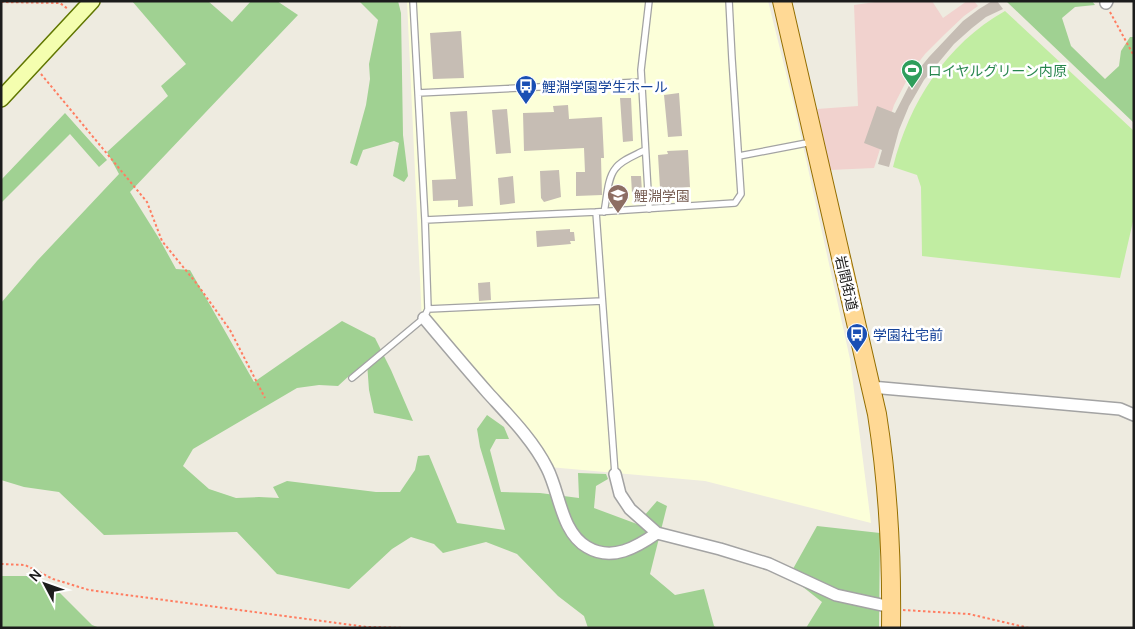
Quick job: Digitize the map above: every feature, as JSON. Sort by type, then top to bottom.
[{"type":"main road","name":"岩間街道","points":[[782,1],[872,387],[885,477],[891,628]]},
{"type":"street","points":[[1,99],[92,1]]},
{"type":"street","points":[[426,313],[530,442],[547,468],[576,540],[600,553],[618,553],[636,548],[657,533]]},
{"type":"street","points":[[872,387],[1120,409],[1134,415]]},
{"type":"street","points":[[615,474],[620,494],[630,509],[657,533],[769,564],[836,595],[891,607]]},
{"type":"lane","points":[[413,1],[425,220],[426,313]]},
{"type":"lane","points":[[649,1],[641,82],[649,209]]},
{"type":"lane","points":[[425,220],[604,212],[735,203],[741,194],[730,1]]},
{"type":"lane","points":[[418,92],[641,82]]},
{"type":"lane","points":[[739,156],[814,141]]},
{"type":"lane","points":[[604,212],[615,169],[619,164],[645,150]]},
{"type":"lane","points":[[596,212],[615,474]]},
{"type":"lane","points":[[352,378],[426,313],[602,301]]},
{"type":"path","points":[[1,2],[60,3]]},
{"type":"path","points":[[1106,2],[1134,56]]},
{"type":"path","points":[[33,65],[147,202],[162,241],[197,284],[230,330],[265,398]]},
{"type":"path","points":[[1,564],[25,565],[53,579],[88,590],[367,627],[408,628]]},
{"type":"path","points":[[891,607],[899,610],[969,614],[1029,628]]},
{"type":"shaded area","name":"鯉淵学園","points":[[407,1],[768,1],[794,105],[850,359],[871,523],[705,481],[549,467],[422,322]]},
{"type":"shaded area","points":[[882,1],[932,1],[943,18],[967,1],[974,1],[978,6],[945,34],[925,54],[911,72],[894,105],[874,168],[830,170],[817,109],[858,106],[854,5]]},
{"type":"green space","points":[[132,1],[208,1],[232,22],[251,1],[277,1],[298,15],[130,192],[176,269],[190,270],[254,382],[342,321],[375,338],[413,421],[374,413],[369,390],[367,363],[338,386],[319,385],[297,388],[193,449],[183,466],[209,489],[236,498],[279,498],[273,487],[287,481],[376,492],[400,492],[415,470],[418,456],[429,455],[457,523],[505,530],[480,447],[477,429],[487,415],[504,427],[509,439],[496,439],[490,450],[501,492],[540,493],[579,498],[578,473],[606,474],[608,479],[596,486],[594,508],[637,524],[657,501],[667,506],[650,574],[675,595],[704,589],[714,626],[717,628],[588,628],[584,616],[558,596],[517,554],[486,542],[443,553],[434,544],[411,537],[392,549],[349,589],[277,574],[237,532],[104,535],[59,492],[24,487],[1,480],[1,303],[37,261],[119,174],[107,152],[168,96],[161,86],[186,64]]},
{"type":"green space","points":[[359,1],[398,1],[401,13],[403,135],[408,176],[404,182],[393,176],[399,143],[394,141],[363,150],[357,166],[350,163],[366,105],[370,79],[369,64],[378,20]]},
{"type":"green space","points":[[1006,1],[1092,1],[1095,5],[1075,7],[1062,18],[1071,46],[1105,79],[1119,66],[1121,51],[1130,37],[1134,37],[1134,123]]},
{"type":"green space","points":[[1005,11],[1134,131],[1134,217],[1120,278],[922,256],[921,187],[917,175],[893,167],[900,143],[920,98],[948,58],[965,40]]},
{"type":"green space","points":[[65,113],[107,160],[99,167],[70,134],[1,203],[1,180]]},
{"type":"green space","points":[[817,526],[880,533],[879,628],[806,628],[822,602],[789,576]]},
{"type":"green space","points":[[1,576],[32,576],[52,585],[92,625],[100,628],[1,628]]},
{"type":"building","name":"ロイヤルグリーン内原","points":[[992,1],[997,1],[1003,9],[986,17],[954,44],[924,80],[909,106],[899,130],[889,167],[878,164],[882,150],[864,143],[877,106],[895,113],[915,74],[929,57],[963,21]]},
{"type":"building","points":[[461,31],[464,78],[433,79],[430,33]]},
{"type":"building","points":[[679,93],[682,136],[668,137],[664,95]]},
{"type":"building","points":[[620,98],[631,98],[633,141],[623,142]]},
{"type":"building","points":[[568,105],[569,119],[602,117],[604,158],[601,158],[602,195],[576,196],[576,172],[585,172],[584,148],[524,151],[523,113],[554,112],[553,106]]},
{"type":"building","points":[[507,109],[511,153],[496,154],[492,110]]},
{"type":"building","points":[[467,111],[473,206],[458,207],[458,200],[433,201],[432,180],[456,179],[450,112]]},
{"type":"building","points":[[688,150],[690,187],[682,188],[682,191],[670,191],[670,187],[660,188],[658,155],[668,154],[667,151]]},
{"type":"building","points":[[559,170],[561,197],[544,202],[541,198],[540,171]]},
{"type":"building","points":[[513,176],[515,203],[500,205],[498,178]]},
{"type":"building","points":[[631,176],[641,176],[642,192],[632,193]]},
{"type":"building","points":[[570,229],[570,232],[574,232],[575,241],[570,241],[571,244],[537,247],[536,231]]},
{"type":"building","points":[[490,282],[491,300],[479,301],[478,283]]},
{"type":"place","name":"ロイヤルグリーン内原","points":[[912,89]]},
{"type":"place","name":"鯉淵学園学生ホール","points":[[526,105]]},
{"type":"place","name":"鯉淵学園","points":[[618,214]]},
{"type":"place","name":"学園社宅前","points":[[857,353]]}]
